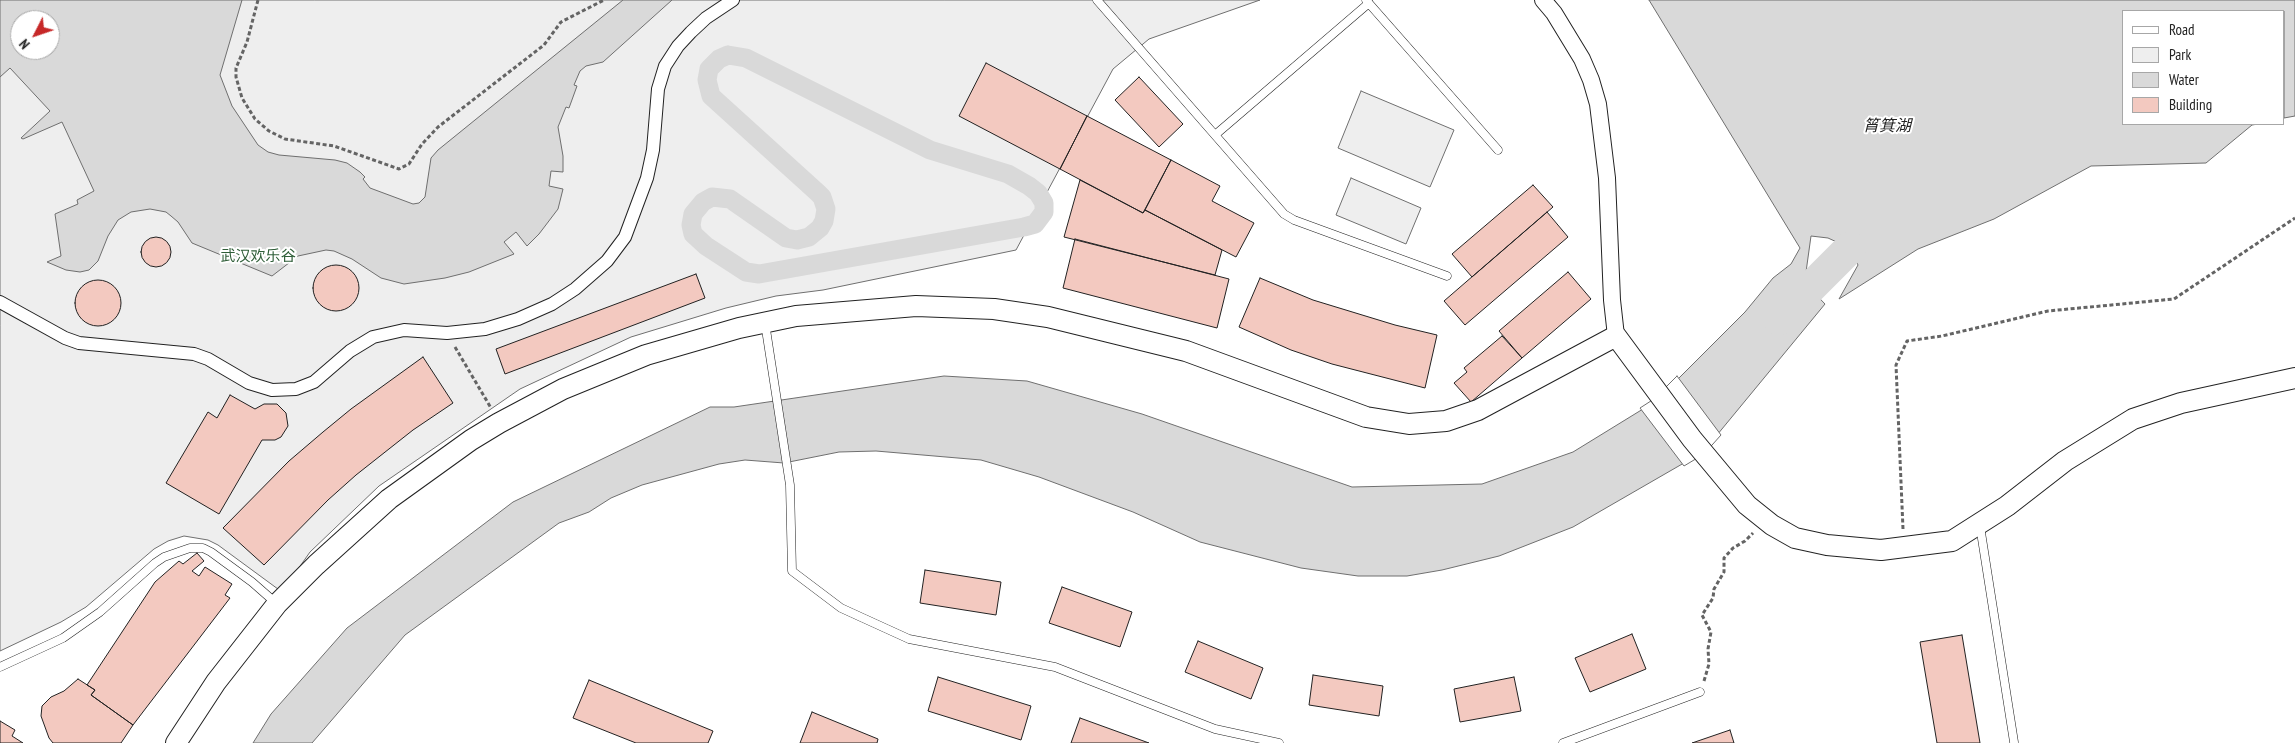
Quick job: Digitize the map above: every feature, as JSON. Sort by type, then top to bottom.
[{"type":"street","points":[[0,302],[65,338],[79,343],[194,354],[208,359],[249,383],[272,390],[296,388],[314,382],[350,351],[372,337],[404,330],[447,333],[494,327],[552,304],[575,289],[606,261],[625,237],[647,178],[653,150],[658,89],[665,66],[678,46],[691,32],[706,18],[733,0]]},
{"type":"street","points":[[1543,0],[1554,13],[1582,59],[1598,104],[1607,178],[1612,300],[1616,336],[1692,439],[1747,506],[1795,538],[1827,545],[1881,550],[1952,541],[2007,506],[2065,462],[2132,419],[2180,403],[2295,378]]},
{"type":"street","points":[[176,743],[216,682],[277,604],[316,565],[389,499],[434,465],[499,422],[563,389],[646,355],[686,342],[796,316],[916,306],[994,309],[1048,317],[1186,351],[1366,417],[1409,424],[1446,421],[1478,410],[1616,336]]},
{"type":"lane","points":[[1097,0],[1284,214],[1294,220],[1447,276]]},
{"type":"lane","points":[[1215,135],[1368,1],[1498,150]]},
{"type":"lane","points":[[765,323],[790,485],[792,571],[841,608],[910,639],[1055,667],[1215,729],[1279,743]]},
{"type":"lane","points":[[1980,524],[2014,742]]},
{"type":"lane","points":[[0,667],[63,638],[100,612],[155,563],[172,553],[190,548],[203,548],[211,552],[252,582],[277,604]]},
{"type":"lane","points":[[1564,743],[1700,692]]},
{"type":"path","points":[[258,0],[247,42],[236,68],[236,77],[242,98],[255,119],[269,131],[285,139],[334,146],[399,170],[408,164],[422,144],[438,127],[544,45],[561,22],[604,0]]},
{"type":"path","points":[[1904,547],[1896,365],[1907,341],[1942,336],[2048,312],[2174,299],[2295,218]]},
{"type":"path","points":[[447,333],[499,422]]},
{"type":"path","points":[[1700,692],[1710,664],[1708,649],[1711,632],[1702,615],[1713,598],[1714,589],[1724,572],[1724,558],[1765,519]]},
{"type":"green space","name":"武汉欢乐谷","points":[[0,0],[1260,0],[1149,39],[1113,69],[1016,250],[823,290],[776,296],[726,308],[631,337],[520,389],[379,486],[310,552],[282,592],[218,545],[208,540],[184,536],[168,541],[154,549],[86,607],[61,622],[0,651]]},
{"type":"green space","points":[[1361,91],[1454,130],[1430,187],[1338,148]]},
{"type":"green space","points":[[1351,178],[1421,208],[1406,244],[1336,215]]},
{"type":"water","points":[[0,0],[242,0],[220,75],[232,106],[258,145],[268,152],[279,155],[335,160],[347,163],[365,177],[363,179],[370,188],[413,204],[419,203],[425,197],[431,158],[438,150],[623,0],[672,0],[603,62],[586,66],[580,71],[574,85],[577,86],[569,108],[566,107],[558,127],[563,156],[563,172],[551,171],[549,186],[563,189],[558,209],[539,234],[527,246],[516,232],[504,242],[514,254],[469,272],[445,278],[404,284],[381,278],[352,259],[334,251],[326,250],[298,256],[272,276],[192,243],[178,222],[171,216],[166,212],[150,209],[131,212],[118,220],[108,236],[98,261],[89,270],[80,272],[66,270],[47,262],[61,256],[55,214],[78,204],[77,200],[94,191],[62,122],[23,139],[21,138],[50,111],[10,68],[0,77]]},
{"type":"water","name":"筲箕湖","points":[[1649,0],[2295,0],[2295,116],[2285,118],[2285,10],[2122,10],[2122,125],[2252,125],[2206,163],[2091,166],[1994,219],[1918,249],[1839,299],[1858,265],[1850,248],[1828,238],[1811,236],[1806,272],[1802,280],[1825,304],[1703,452],[1573,527],[1499,556],[1442,570],[1407,576],[1358,576],[1301,568],[1200,542],[1133,512],[1039,477],[981,460],[876,451],[839,452],[784,463],[745,460],[719,464],[642,485],[611,498],[589,512],[559,523],[405,635],[312,743],[253,743],[271,714],[347,628],[513,502],[710,407],[734,407],[944,376],[1027,381],[1142,414],[1352,487],[1482,484],[1573,452],[1656,401],[1745,312],[1773,278],[1791,264],[1800,248]]},
{"type":"pier","points":[[1677,376],[1721,435],[1704,454],[1684,466],[1640,408],[1654,399]]},
{"type":"building","points":[[986,63],[1087,116],[1060,169],[959,116]]},
{"type":"building","points":[[1139,77],[1183,124],[1159,147],[1115,100]]},
{"type":"building","points":[[1087,116],[1171,160],[1143,213],[1060,169]]},
{"type":"building","points":[[1171,160],[1220,186],[1212,201],[1254,223],[1236,257],[1145,210]]},
{"type":"building","points":[[1080,180],[1143,213],[1145,210],[1222,250],[1215,275],[1064,237]]},
{"type":"building","points":[[1533,185],[1553,207],[1472,277],[1452,254]]},
{"type":"building","points":[[1547,212],[1568,237],[1465,325],[1444,301]]},
{"type":"building","points":[[156,237],[167,241],[171,252],[167,263],[156,267],[145,263],[141,252],[145,241]]},
{"type":"building","points":[[1075,239],[1229,279],[1217,328],[1063,288]]},
{"type":"building","points":[[331,265],[341,265],[353,271],[358,279],[358,297],[353,305],[345,310],[331,311],[323,308],[316,301],[313,293],[313,283],[316,275],[323,268]]},
{"type":"building","points":[[1568,272],[1591,299],[1522,358],[1499,331]]},
{"type":"building","points":[[696,274],[705,298],[505,374],[496,349]]},
{"type":"building","points":[[1260,278],[1313,300],[1395,325],[1437,335],[1425,388],[1332,364],[1291,350],[1239,327]]},
{"type":"building","points":[[94,280],[102,280],[111,284],[117,290],[121,303],[117,316],[111,322],[102,326],[94,326],[85,322],[79,316],[75,307],[75,299],[79,290],[85,284]]},
{"type":"building","points":[[1502,336],[1522,358],[1471,402],[1454,383],[1467,372],[1464,368]]},
{"type":"building","points":[[423,357],[453,403],[413,430],[356,475],[328,500],[264,565],[223,528],[289,461],[351,409]]},
{"type":"building","points":[[230,395],[255,409],[264,404],[277,404],[286,413],[288,426],[281,437],[275,440],[262,440],[219,514],[166,483],[208,412],[217,418]]},
{"type":"building","points":[[197,553],[204,561],[192,571],[199,576],[205,567],[232,584],[225,595],[230,598],[133,725],[91,695],[95,690],[87,685],[155,582],[179,561],[183,564]]},
{"type":"building","points":[[925,570],[1001,582],[996,615],[920,603]]},
{"type":"building","points":[[1062,587],[1132,612],[1120,647],[1049,623]]},
{"type":"building","points":[[1632,634],[1646,669],[1590,692],[1575,658]]},
{"type":"building","points":[[1962,635],[1980,743],[1937,743],[1920,642]]},
{"type":"building","points":[[1198,641],[1263,668],[1251,699],[1185,672]]},
{"type":"building","points":[[1313,675],[1383,686],[1379,716],[1309,705]]},
{"type":"building","points":[[938,677],[1031,706],[1021,740],[928,711]]},
{"type":"building","points":[[1514,677],[1521,711],[1460,722],[1454,689]]},
{"type":"building","points":[[78,679],[95,690],[91,695],[133,725],[121,743],[53,743],[49,738],[41,716],[42,706],[51,697],[64,691]]},
{"type":"building","points":[[589,680],[713,731],[708,743],[636,743],[573,718]]},
{"type":"building","points":[[812,712],[878,739],[877,743],[800,743]]},
{"type":"building","points":[[1080,718],[1149,743],[1071,743]]},
{"type":"building","points":[[0,721],[15,730],[12,736],[23,743],[0,743]]},
{"type":"building","points":[[1730,730],[1734,743],[1692,743]]},
{"type":"waterway","points":[[728,55],[746,58],[930,150],[1008,174],[1038,193],[1044,203],[1044,212],[1035,224],[1024,227],[759,274],[746,272],[706,246],[693,234],[691,225],[693,214],[703,202],[712,197],[730,199],[786,238],[797,240],[809,237],[820,228],[824,221],[826,209],[822,197],[818,193],[711,96],[707,80],[709,69],[719,59],[728,55]]},
{"type":"waterway","points":[[1779,319],[1850,248]]}]
